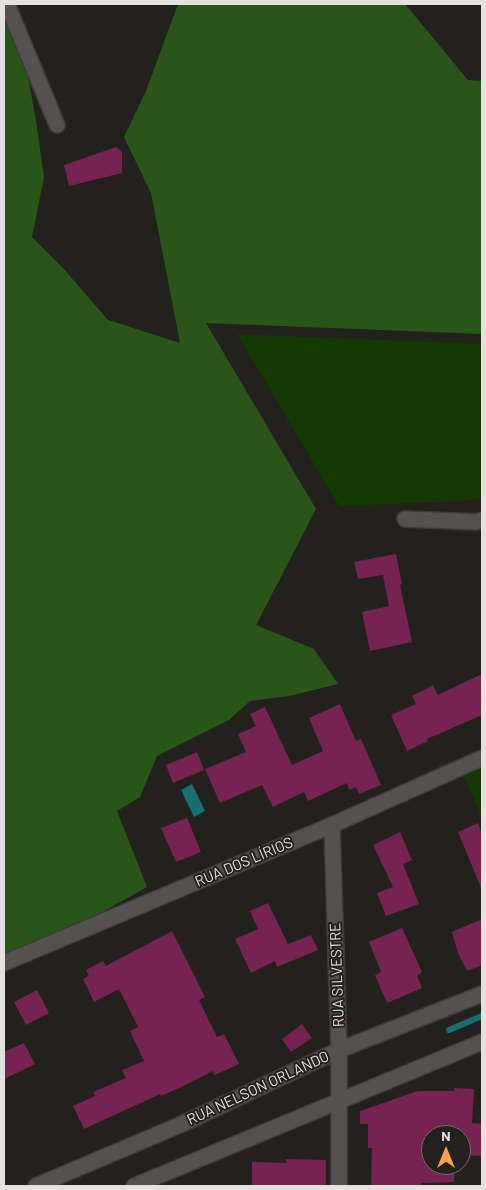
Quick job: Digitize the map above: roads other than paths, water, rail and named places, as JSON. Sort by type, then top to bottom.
[{"type":"street","points":[[7,4],[57,125]]},
{"type":"street","points":[[405,519],[476,522],[482,520]]},
{"type":"street","name":"RUA DOS LÍRIOS","points":[[4,963],[332,825],[482,758]]},
{"type":"street","name":"RUA SILVESTRE","points":[[332,825],[339,1050],[339,1186]]},
{"type":"street","name":"RUA NELSON ORLANDO","points":[[36,1186],[182,1124],[339,1050],[482,994]]},
{"type":"street","points":[[134,1186],[482,1042]]},
{"type":"water","points":[[192,784],[205,811],[194,817],[181,790]]},
{"type":"waterway","points":[[449,1030],[482,1016]]}]
